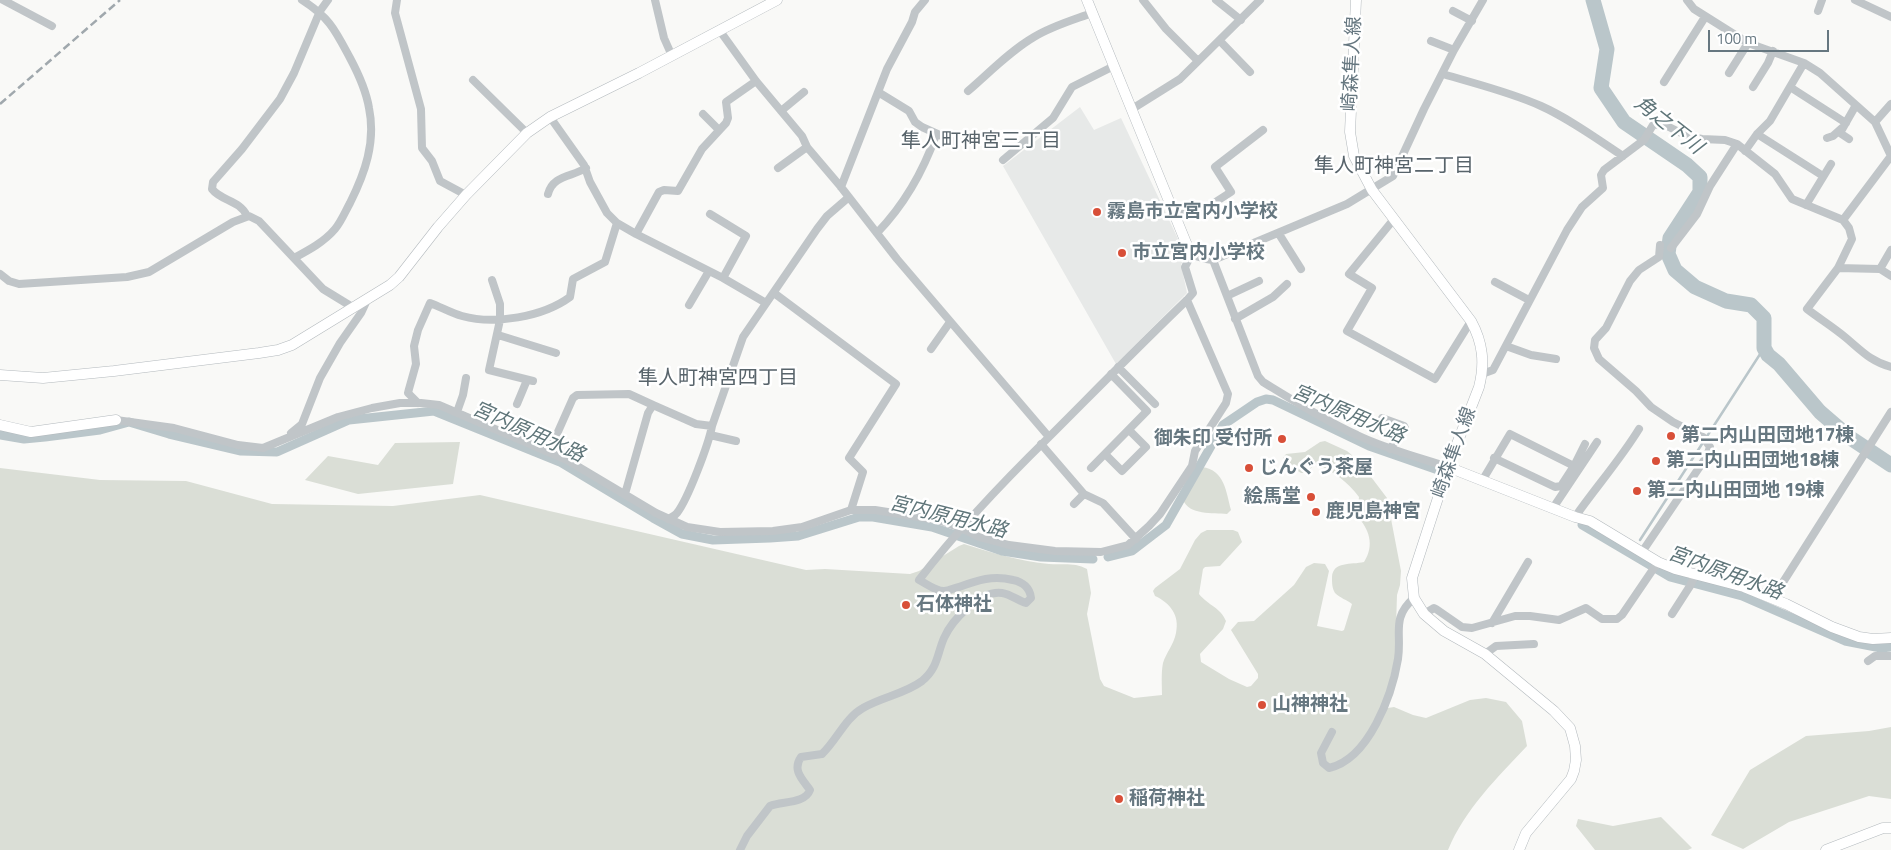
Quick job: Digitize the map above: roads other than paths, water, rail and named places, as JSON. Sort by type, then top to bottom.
[{"type":"street","points":[[3,0],[52,26]]},
{"type":"street","points":[[294,258],[317,246],[336,228],[357,190],[370,149],[370,115],[363,88],[337,32],[320,11],[302,0]]},
{"type":"street","points":[[247,216],[245,211],[236,203],[216,194],[212,189],[213,182],[242,149],[280,100],[294,73],[320,11],[328,0]]},
{"type":"street","points":[[397,0],[395,13],[421,109],[422,148],[432,161],[441,182],[466,195]]},
{"type":"street","points":[[655,0],[664,38],[672,56]]},
{"type":"street","points":[[0,375],[43,378],[114,371],[272,352],[292,345],[367,300],[399,277],[466,195],[527,133],[550,117],[672,56],[777,0]]},
{"type":"street","points":[[841,187],[887,69],[912,22],[915,12],[925,0]]},
{"type":"street","points":[[740,850],[770,806],[802,799],[808,795],[810,790],[797,768],[797,763],[801,757],[822,754],[861,708],[922,681],[939,658],[944,638],[952,626],[974,602],[985,596],[1001,592],[1026,603],[1031,598],[1030,592],[1018,581],[1001,577],[983,578],[946,591],[936,590],[919,580],[959,530],[1041,444],[1193,293],[1185,267],[1191,255],[1087,0]]},
{"type":"street","points":[[1143,0],[1166,29],[1198,61]]},
{"type":"street","points":[[1216,0],[1241,20]]},
{"type":"street","points":[[1132,109],[1180,79],[1260,0]]},
{"type":"street","name":"崎森隼人線","points":[[1356,0],[1350,132],[1354,156],[1372,190],[1471,321],[1481,345],[1483,361],[1479,387],[1448,467],[1412,578],[1414,598]]},
{"type":"street","points":[[1191,255],[1213,260],[1347,204],[1393,176],[1424,108],[1483,0]]},
{"type":"street","points":[[1687,0],[1694,10],[1748,43],[1804,63],[1820,73],[1875,122],[1891,156],[1843,220]]},
{"type":"street","points":[[1818,11],[1822,0]]},
{"type":"street","points":[[1855,0],[1891,17]]},
{"type":"street","points":[[1452,11],[1472,21]]},
{"type":"street","points":[[968,91],[1018,48],[1034,37],[1056,26],[1092,13]]},
{"type":"street","points":[[1664,82],[1704,16]]},
{"type":"street","points":[[720,31],[756,81],[802,136],[807,147],[950,322],[1049,437]]},
{"type":"street","points":[[1220,40],[1250,72]]},
{"type":"street","points":[[1431,41],[1454,50]]},
{"type":"street","points":[[1729,72],[1748,43]]},
{"type":"street","points":[[1753,87],[1773,51]]},
{"type":"street","points":[[1745,151],[1757,134],[1770,121],[1804,63]]},
{"type":"street","points":[[1003,160],[1054,118],[1072,87],[1114,66]]},
{"type":"street","points":[[1443,74],[1515,96],[1542,107],[1565,119],[1623,156]]},
{"type":"street","points":[[473,80],[527,133]]},
{"type":"street","points":[[636,234],[658,194],[664,190],[678,191],[702,149],[726,123],[728,118],[726,102],[756,81]]},
{"type":"street","points":[[1790,87],[1845,125]]},
{"type":"street","points":[[781,111],[804,92]]},
{"type":"street","points":[[878,92],[909,111],[918,125],[936,135],[953,141]]},
{"type":"street","points":[[1875,122],[1891,104]]},
{"type":"street","points":[[1849,139],[1840,133],[1856,105]]},
{"type":"street","points":[[703,114],[719,130]]},
{"type":"street","points":[[550,117],[586,168],[590,182],[610,216],[617,223],[723,278],[766,303]]},
{"type":"street","points":[[1482,374],[1493,370],[1582,207],[1603,188],[1601,175],[1604,170],[1646,136],[1653,125],[1663,124],[1687,136],[1725,140],[1737,144],[1775,174],[1792,199],[1806,204],[1814,210],[1843,220],[1849,228],[1852,239],[1838,268],[1807,309],[1846,338],[1863,354],[1879,364],[1891,367]]},
{"type":"street","points":[[1827,138],[1833,136],[1845,125]]},
{"type":"street","points":[[1176,217],[1193,209],[1200,212],[1231,192],[1215,167],[1262,130]]},
{"type":"street","points":[[1757,134],[1823,176]]},
{"type":"street","points":[[877,233],[895,215],[908,195],[930,154],[936,135]]},
{"type":"street","points":[[1671,248],[1696,214],[1710,186],[1737,144]]},
{"type":"street","points":[[778,168],[807,147]]},
{"type":"street","points":[[1806,204],[1831,164]]},
{"type":"street","points":[[548,194],[554,182],[586,168]]},
{"type":"street","points":[[668,519],[676,514],[682,506],[710,436],[743,337],[817,229],[827,216],[848,197]]},
{"type":"street","points":[[710,214],[746,236],[723,278]]},
{"type":"street","points":[[0,274],[9,281],[18,284],[127,277],[149,272],[247,216],[252,216],[259,220],[322,290],[354,308]]},
{"type":"street","points":[[1394,219],[1349,274],[1372,288],[1347,331],[1435,379],[1471,321]]},
{"type":"street","points":[[418,403],[408,393],[416,364],[414,346],[418,330],[430,303],[464,316],[500,320],[510,320],[546,310],[569,298],[573,279],[606,261],[617,223]]},
{"type":"street","points":[[1279,234],[1301,269]]},
{"type":"street","points":[[1642,552],[1707,456],[1710,447],[1706,439],[1673,422],[1651,407],[1636,391],[1599,359],[1594,348],[1594,340],[1606,328],[1630,281],[1639,270],[1659,258],[1660,245]]},
{"type":"street","points":[[1880,269],[1891,250]]},
{"type":"street","points":[[1213,260],[1258,376],[1263,382],[1315,413],[1357,436],[1390,449],[1448,467],[1575,517],[1590,521],[1642,552],[1655,566],[1675,569],[1693,580],[1744,588],[1773,598],[1832,627],[1858,637],[1873,639],[1891,638]]},
{"type":"street","points":[[1838,268],[1880,269],[1891,276]]},
{"type":"street","points":[[689,305],[709,271]]},
{"type":"street","points":[[492,280],[500,304],[500,320],[489,370],[530,380],[517,404]]},
{"type":"street","points":[[1227,296],[1259,281]]},
{"type":"street","points":[[1495,282],[1530,300]]},
{"type":"street","points":[[1235,319],[1273,297],[1287,284]]},
{"type":"street","points":[[774,293],[896,384],[848,458],[863,472],[851,510]]},
{"type":"street","points":[[282,441],[302,424],[320,378],[340,343],[361,313],[367,300]]},
{"type":"street","points":[[0,425],[31,432],[116,420],[174,428],[238,445],[263,448],[338,417],[381,406],[418,403],[439,405],[567,460],[668,519],[687,527],[707,530],[773,531],[802,526],[851,510],[875,510],[938,520],[959,530],[995,542],[1055,551],[1108,551],[1123,548],[1136,539],[1160,514],[1192,466],[1195,451],[1226,403],[1228,394],[1187,300]]},
{"type":"street","points":[[931,349],[950,322]]},
{"type":"street","points":[[498,334],[556,353]]},
{"type":"street","points":[[1506,346],[1556,359]]},
{"type":"street","points":[[1118,367],[1155,404]]},
{"type":"street","points":[[1091,468],[1148,411],[1111,374]]},
{"type":"street","points":[[457,412],[466,378]]},
{"type":"street","points":[[549,452],[573,398],[577,395],[629,394],[696,424],[712,426]]},
{"type":"street","points":[[625,494],[648,413],[653,405]]},
{"type":"street","points":[[1773,598],[1891,412]]},
{"type":"street","points":[[1382,418],[1405,428],[1390,449]]},
{"type":"street","points":[[1575,517],[1595,489],[1622,457],[1639,428]]},
{"type":"street","points":[[1105,454],[1122,471],[1146,447],[1129,430]]},
{"type":"street","points":[[1482,480],[1510,434],[1574,466]]},
{"type":"street","points":[[710,436],[736,441]]},
{"type":"street","points":[[1553,508],[1597,442]]},
{"type":"street","points":[[1041,444],[1084,494],[1102,503],[1136,539]]},
{"type":"street","points":[[1494,458],[1555,487],[1561,486],[1586,444]]},
{"type":"street","points":[[1074,504],[1084,494]]},
{"type":"street","points":[[1492,623],[1528,562]]},
{"type":"street","points":[[1424,614],[1436,608],[1462,627],[1472,628],[1515,616],[1559,620],[1586,608],[1602,619],[1617,619],[1622,615],[1655,566]]},
{"type":"street","points":[[1672,614],[1693,580]]},
{"type":"street","points":[[1332,732],[1321,753],[1323,763],[1329,768],[1338,766],[1348,760],[1362,747],[1381,716],[1398,659],[1400,616],[1406,605],[1414,598],[1424,614],[1444,631],[1485,654],[1554,710],[1570,728],[1576,746],[1576,760],[1570,779],[1526,832],[1519,850]]},
{"type":"street","points":[[1485,654],[1496,646],[1534,644]]},
{"type":"street","points":[[1868,662],[1875,656],[1891,656]]},
{"type":"street","points":[[1826,850],[1883,828],[1891,828]]},
{"type":"waterway","name":"角之下川","points":[[1593,0],[1607,49],[1601,88],[1624,122],[1687,165],[1700,177],[1700,192],[1670,238],[1668,254],[1675,270],[1695,287],[1726,301],[1751,305],[1764,318],[1764,348],[1768,355],[1779,364],[1820,412],[1849,437],[1891,465]]},
{"type":"waterway","points":[[1640,540],[1764,348]]},
{"type":"waterway","name":"宮内原用水路","points":[[1108,557],[1132,551],[1166,525],[1223,425],[1257,402],[1266,399],[1273,400],[1369,446],[1438,470]]},
{"type":"waterway","name":"宮内原用水路","points":[[0,435],[24,439],[45,437],[100,430],[129,422],[169,434],[241,451],[277,452],[349,420],[434,411],[560,462],[682,534],[713,540],[798,536],[859,517],[873,517],[932,527],[1002,551],[1041,557],[1093,559]]},
{"type":"waterway","name":"宮内原用水路","points":[[1582,525],[1670,577],[1742,596],[1845,641],[1881,648],[1891,647]]},
{"type":"railway","points":[[0,104],[120,0]]},
{"type":"place","name":"霧島市立宮内小学校","points":[[1097,212]]},
{"type":"place","name":"市立宮内小学校","points":[[1122,253]]},
{"type":"place","name":"第二内山田団地17棟","points":[[1671,436]]},
{"type":"place","name":"御朱印 受付所","points":[[1282,439]]},
{"type":"place","name":"第二内山田団地18棟","points":[[1656,461]]},
{"type":"place","name":"じんぐう茶屋","points":[[1249,468]]},
{"type":"place","name":"第二内山田団地 19棟","points":[[1637,491]]},
{"type":"place","name":"絵馬堂","points":[[1311,497]]},
{"type":"place","name":"鹿児島神宮","points":[[1316,512]]},
{"type":"place","name":"石体神社","points":[[906,605]]},
{"type":"place","name":"山神神社","points":[[1262,705]]},
{"type":"place","name":"稲荷神社","points":[[1119,799]]},
{"type":"district","name":"隼人町神宮三丁目","points":[[981,142]]},
{"type":"district","name":"隼人町神宮二丁目","points":[[1394,167]]},
{"type":"district","name":"隼人町神宮四丁目","points":[[718,379]]}]
